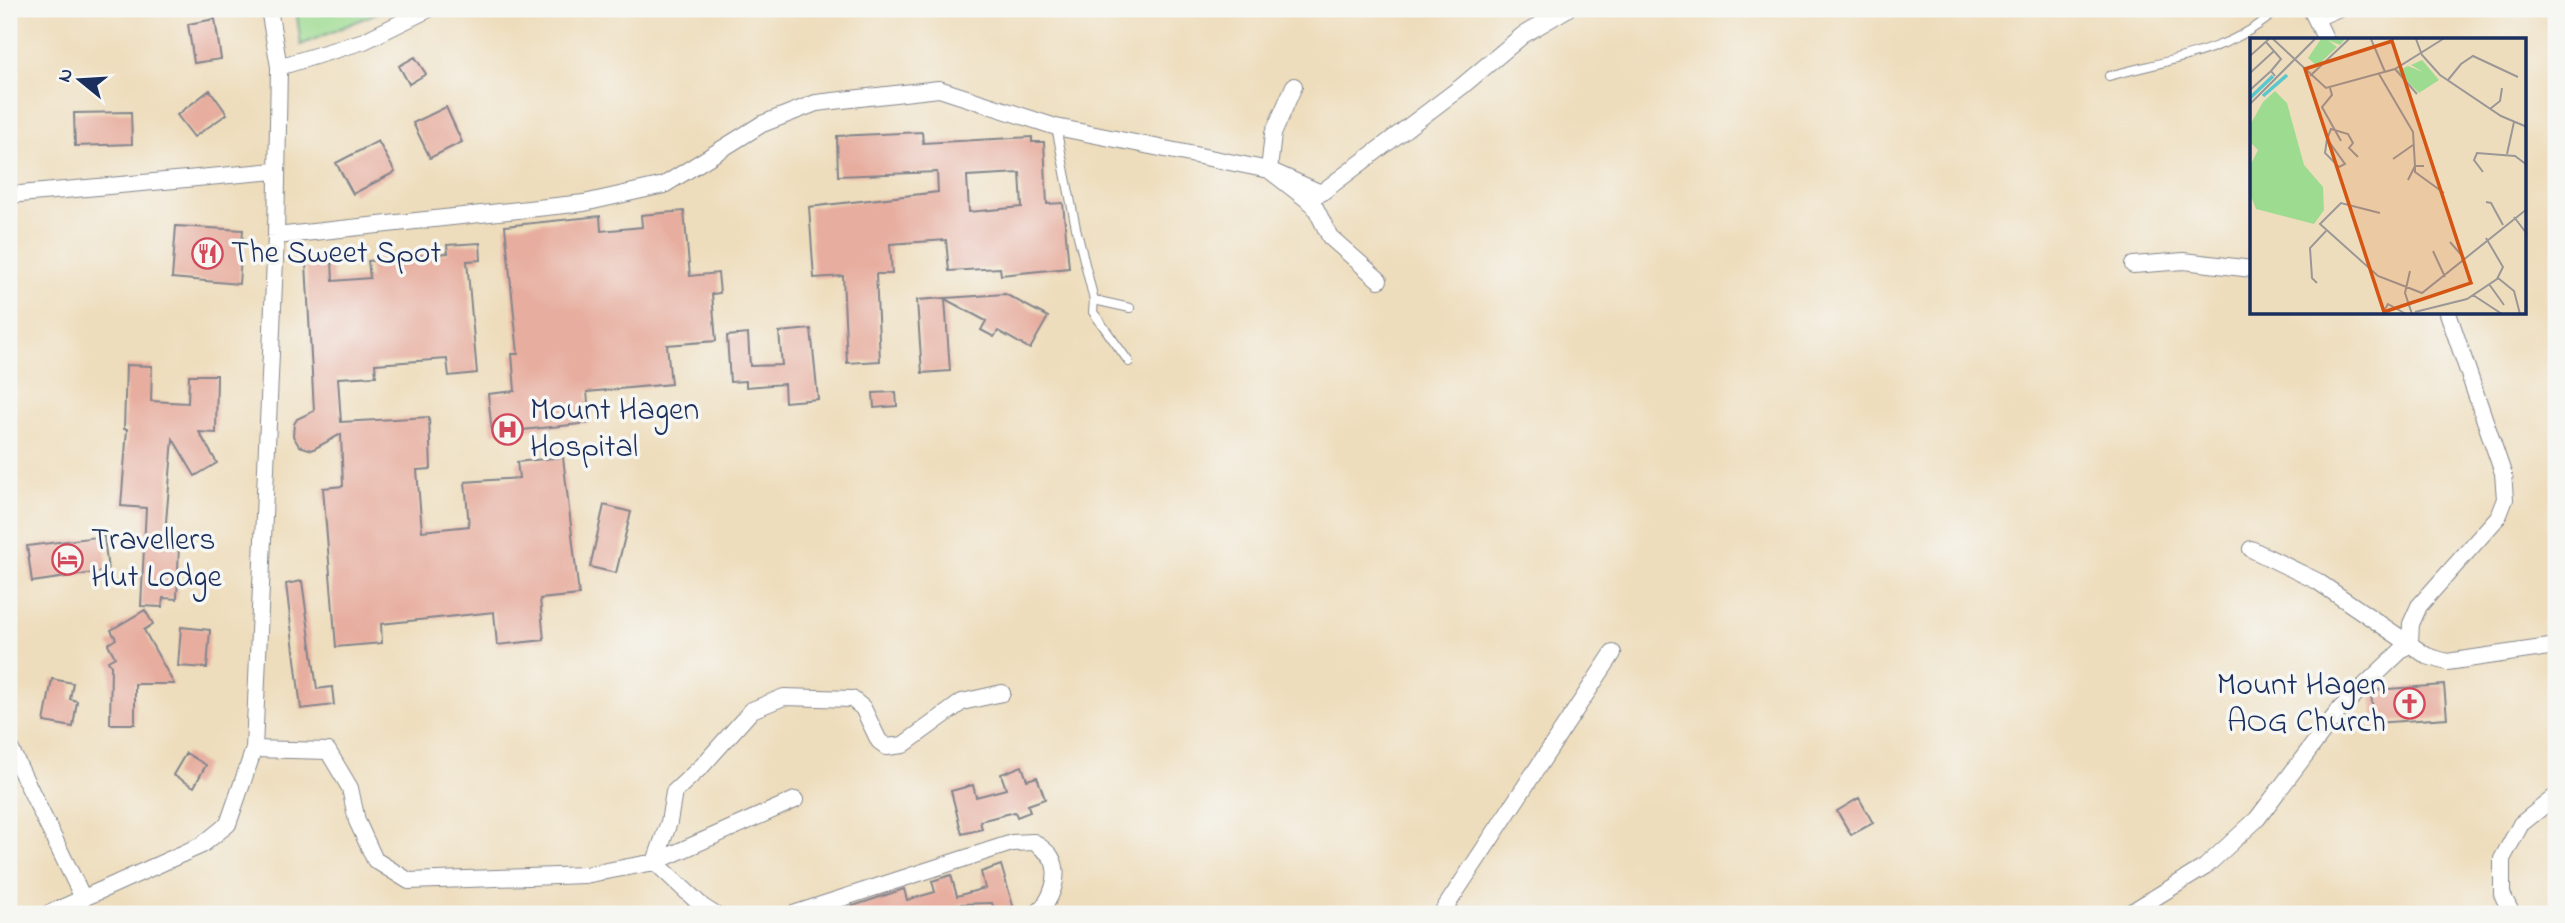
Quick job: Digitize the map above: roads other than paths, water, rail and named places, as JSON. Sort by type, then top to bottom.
[{"type":"street","points":[[48,914],[202,845],[228,824],[254,749],[276,236],[275,171],[279,67],[269,9]]},
{"type":"street","points":[[279,67],[365,41],[429,9]]},
{"type":"street","points":[[276,236],[584,203],[664,185],[762,124],[816,103],[939,89],[1056,127],[1269,170],[1321,193],[1461,87],[1523,35],[1567,9]]},
{"type":"street","points":[[2314,15],[2325,38]]},
{"type":"street","points":[[1269,170],[1273,134],[1294,86]]},
{"type":"street","points":[[1269,170],[1314,205],[1330,237],[1379,280]]},
{"type":"street","points":[[9,195],[275,171]]},
{"type":"street","points":[[2133,265],[2184,261],[2250,269]]},
{"type":"street","points":[[2128,914],[2204,867],[2257,820],[2340,709],[2410,642],[2411,624],[2419,606],[2498,517],[2505,499],[2503,473],[2449,315]]},
{"type":"street","points":[[2251,549],[2317,580],[2427,656],[2447,662],[2556,646]]},
{"type":"street","points":[[1441,914],[1613,653]]},
{"type":"street","points":[[655,862],[674,792],[703,765],[752,710],[783,697],[852,699],[863,708],[879,741],[887,747],[903,745],[962,702],[1002,693]]},
{"type":"street","points":[[9,746],[83,898]]},
{"type":"street","points":[[254,749],[328,751],[350,788],[357,821],[375,860],[409,881],[585,875],[655,862],[795,800]]},
{"type":"street","points":[[2512,914],[2502,894],[2502,859],[2521,824],[2556,796]]},
{"type":"street","points":[[793,914],[1012,843],[1034,842],[1051,857],[1056,882],[1043,909],[1036,914]]},
{"type":"street","points":[[655,862],[714,914]]},
{"type":"lane","points":[[2109,76],[2211,48],[2264,22],[2278,9]]},
{"type":"lane","points":[[2314,15],[2347,9]]},
{"type":"lane","points":[[1056,127],[1076,228],[1094,300],[1093,312],[1129,362]]},
{"type":"lane","points":[[1094,300],[1130,309]]},
{"type":"place","name":"The Sweet Spot","points":[[208,254]]},
{"type":"place","name":"Mount Hagen Hospital","points":[[507,429]]},
{"type":"place","name":"Travellers Hut Lodge","points":[[68,559]]},
{"type":"place","name":"Mount Hagen AOG Church","points":[[2409,704]]}]
